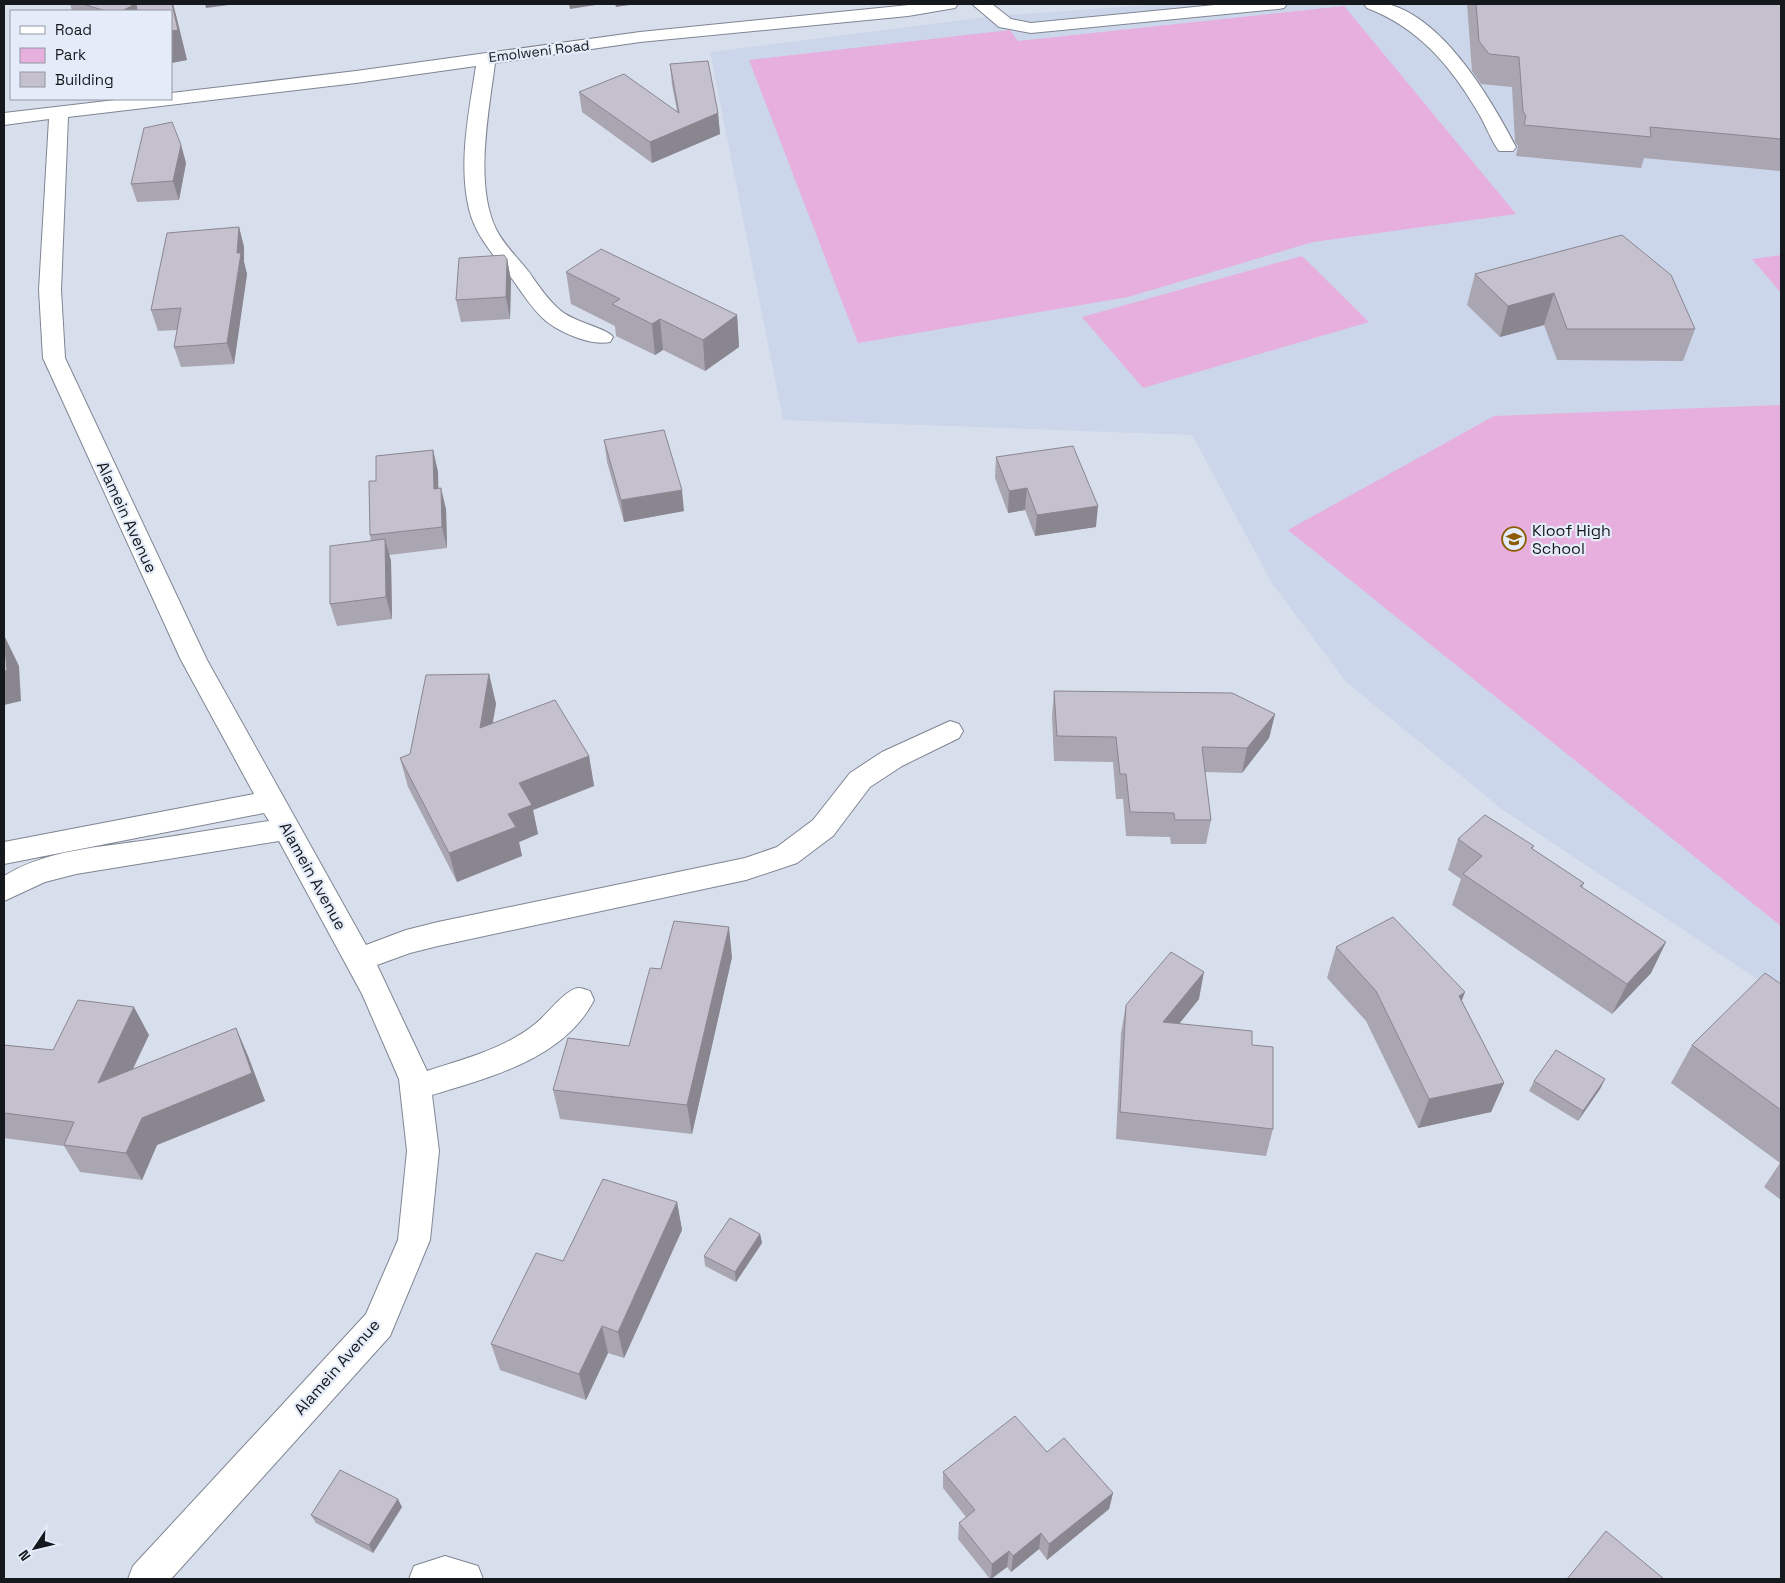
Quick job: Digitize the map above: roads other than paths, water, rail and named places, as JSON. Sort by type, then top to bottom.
[{"type":"street","name":"Emolweni Road","points":[[908,11],[926,4]]},
{"type":"street","name":"Emolweni Road","points":[[172,99],[356,77],[640,37],[908,11],[949,4]]},
{"type":"street","points":[[982,4],[1005,23],[1031,28],[1278,4]]},
{"type":"street","points":[[1373,4],[1405,17],[1437,44],[1494,121],[1506,147]]},
{"type":"street","points":[[487,58],[478,127],[476,169],[478,198],[485,226],[495,243],[550,315],[574,330],[602,338]]},
{"type":"street","name":"Emolweni Road","points":[[4,119],[162,100]]},
{"type":"street","name":"Alamein Avenue","points":[[58,112],[50,290],[54,358],[194,660],[376,992],[415,1079],[423,1151],[414,1240],[378,1325],[146,1579]]},
{"type":"street","points":[[359,960],[406,942],[438,934],[737,871],[787,855],[823,828],[860,780],[892,759],[950,731]]},
{"type":"street","points":[[4,853],[271,801]]},
{"type":"street","points":[[4,890],[45,869],[120,855],[287,829]]},
{"type":"street","points":[[415,1088],[511,1055],[535,1041],[558,1024],[579,1000]]},
{"type":"street","points":[[427,1579],[445,1575],[464,1579]]},
{"type":"place","name":"Kloof High School","points":[[1514,539]]}]
